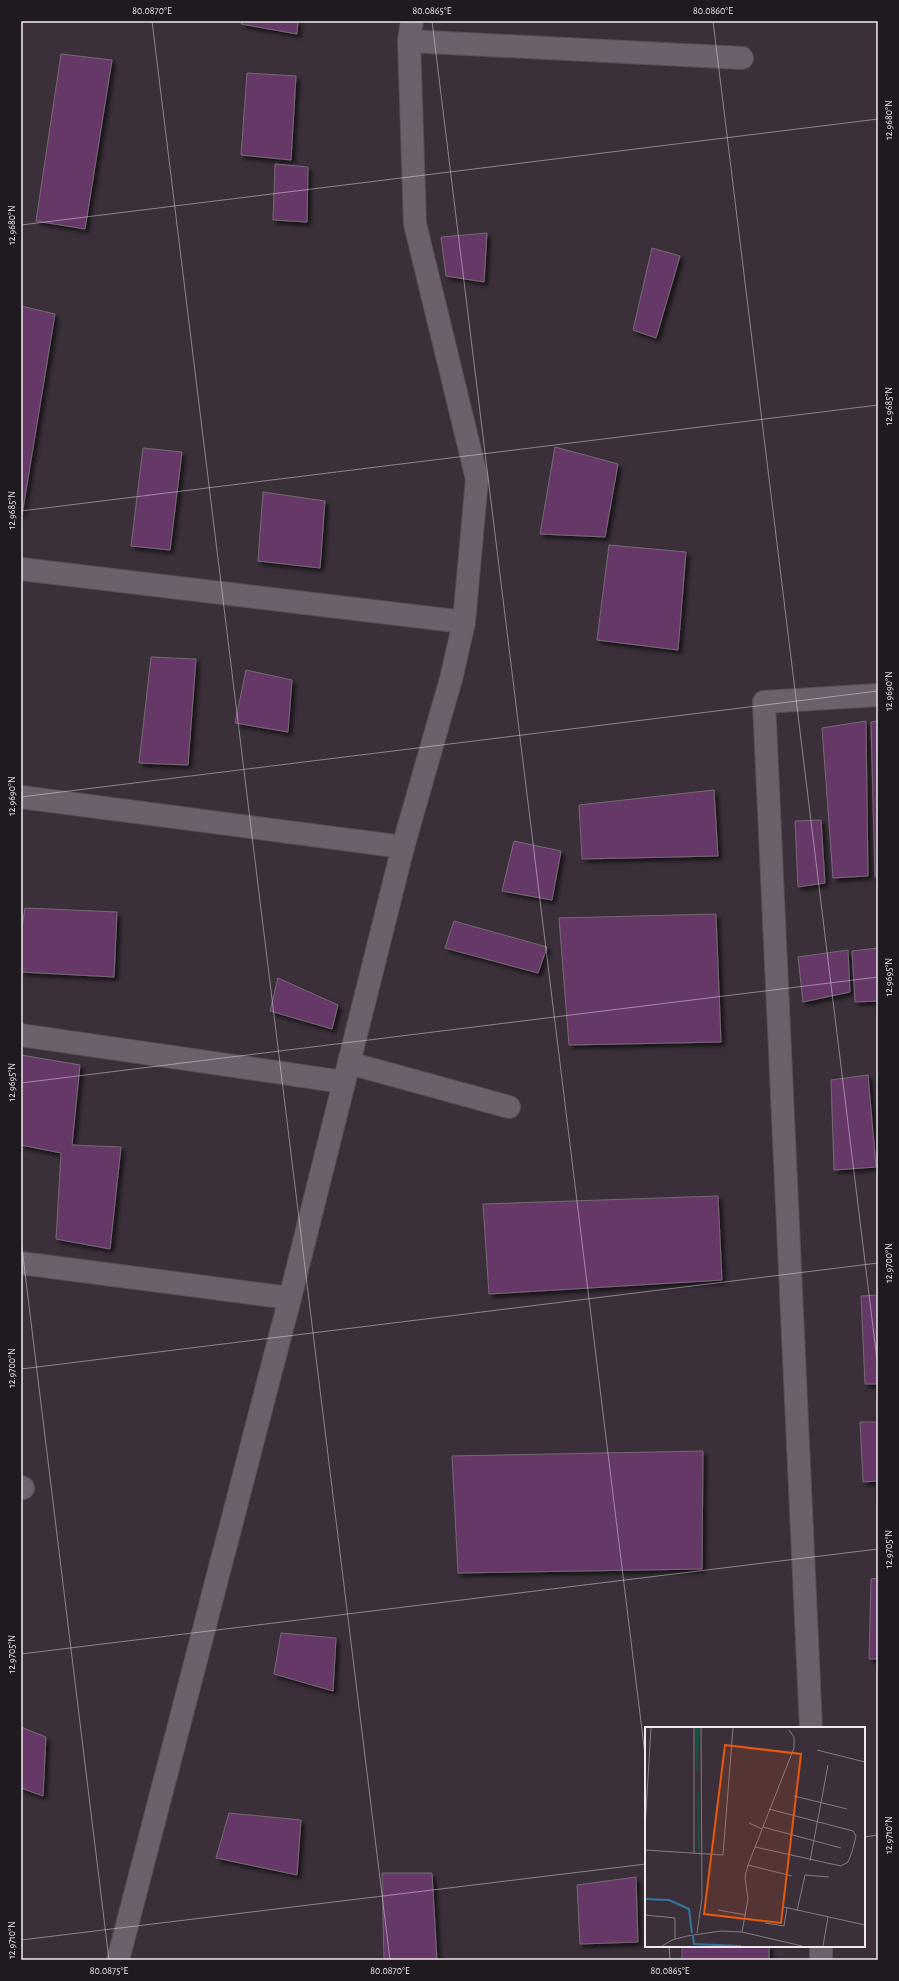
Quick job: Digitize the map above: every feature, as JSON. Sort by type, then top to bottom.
[{"type":"street","points":[[118,1960],[290,1298],[403,847],[451,679],[464,622],[477,479],[414,224],[410,31],[742,58]]},
{"type":"street","points":[[21,569],[464,622]]},
{"type":"street","points":[[811,1727],[764,702],[878,695]]},
{"type":"street","points":[[21,797],[403,847]]},
{"type":"street","points":[[21,1035],[346,1073],[509,1107]]},
{"type":"street","points":[[21,1263],[290,1298]]},
{"type":"street","points":[[820,1947],[821,1960]]},
{"type":"building","points":[[242,21],[298,21],[297,34],[241,24]]},
{"type":"building","points":[[61,54],[112,60],[85,229],[36,221]]},
{"type":"building","points":[[247,73],[296,76],[291,160],[241,155]]},
{"type":"building","points":[[275,164],[308,167],[307,222],[273,220]]},
{"type":"building","points":[[487,233],[484,282],[446,276],[441,237]]},
{"type":"building","points":[[652,248],[680,256],[656,338],[633,330]]},
{"type":"building","points":[[21,306],[55,314],[22,515],[21,515]]},
{"type":"building","points":[[555,447],[618,464],[605,537],[540,534]]},
{"type":"building","points":[[143,448],[182,452],[170,550],[131,546]]},
{"type":"building","points":[[263,492],[325,501],[320,568],[258,561]]},
{"type":"building","points":[[609,545],[686,552],[678,650],[597,640]]},
{"type":"building","points":[[151,657],[196,659],[188,765],[139,763]]},
{"type":"building","points":[[246,670],[292,680],[288,732],[235,723]]},
{"type":"building","points":[[866,721],[868,876],[833,878],[822,728]]},
{"type":"building","points":[[878,721],[878,877],[875,877],[871,722]]},
{"type":"building","points":[[714,790],[718,856],[582,859],[579,805]]},
{"type":"building","points":[[821,820],[825,883],[798,887],[795,821]]},
{"type":"building","points":[[514,841],[561,851],[552,900],[502,891]]},
{"type":"building","points":[[25,908],[117,912],[114,977],[21,972],[21,933]]},
{"type":"building","points":[[716,914],[721,1042],[569,1045],[559,918]]},
{"type":"building","points":[[454,921],[547,947],[538,973],[445,948]]},
{"type":"building","points":[[878,948],[878,1001],[855,1002],[852,951]]},
{"type":"building","points":[[848,950],[850,992],[803,1002],[798,957]]},
{"type":"building","points":[[278,978],[338,1005],[332,1029],[270,1011]]},
{"type":"building","points":[[21,1055],[80,1065],[72,1145],[121,1147],[110,1249],[56,1239],[61,1153],[21,1145]]},
{"type":"building","points":[[868,1075],[876,1167],[834,1170],[831,1080]]},
{"type":"building","points":[[718,1196],[722,1280],[489,1294],[483,1204]]},
{"type":"building","points":[[878,1295],[878,1384],[865,1384],[861,1296]]},
{"type":"building","points":[[860,1422],[878,1422],[878,1496],[877,1481],[863,1482]]},
{"type":"building","points":[[703,1451],[702,1569],[458,1573],[452,1456]]},
{"type":"building","points":[[878,1578],[878,1659],[869,1659],[871,1579]]},
{"type":"building","points":[[281,1633],[336,1638],[333,1691],[274,1674]]},
{"type":"building","points":[[21,1727],[46,1737],[43,1796],[21,1788]]},
{"type":"building","points":[[229,1813],[301,1820],[297,1875],[216,1858]]},
{"type":"building","points":[[382,1873],[432,1873],[437,1960],[384,1960]]},
{"type":"building","points":[[636,1877],[638,1942],[580,1944],[577,1885]]},
{"type":"building","points":[[682,1947],[769,1947],[769,1960],[682,1960]]}]
